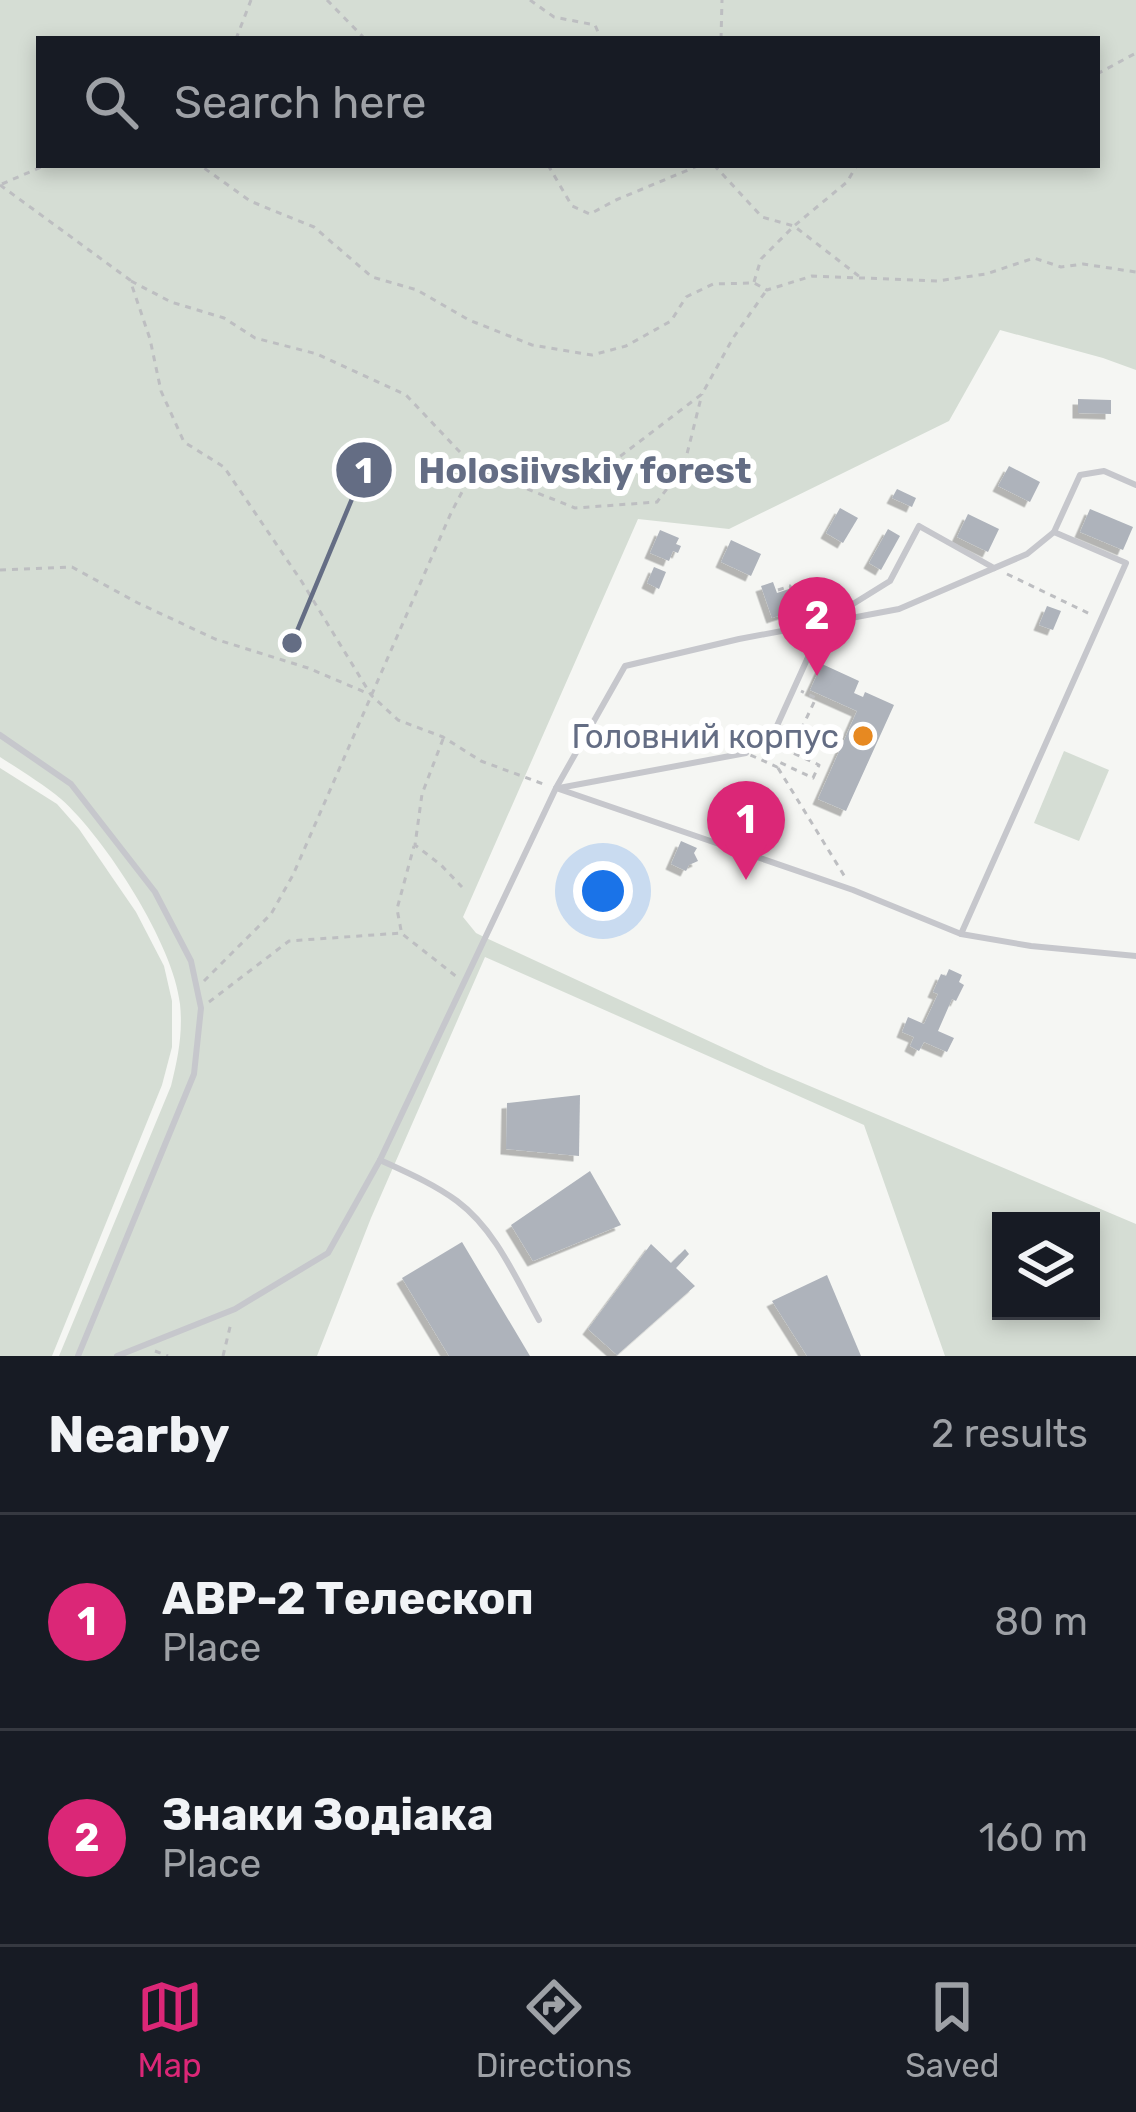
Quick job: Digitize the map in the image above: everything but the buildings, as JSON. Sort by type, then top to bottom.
[{"type":"lane","points":[[117,1356],[236,1309],[328,1253],[380,1160],[556,788],[625,666],[899,609],[1028,554],[1054,532],[1080,475],[1105,471],[1136,485]]},
{"type":"lane","points":[[771,739],[824,622],[890,581],[919,526],[994,568]]},
{"type":"lane","points":[[962,934],[1126,563],[1054,532]]},
{"type":"lane","points":[[0,735],[71,784],[155,892],[191,961],[201,1008],[194,1074],[78,1356]]},
{"type":"lane","points":[[556,788],[746,753]]},
{"type":"lane","points":[[556,788],[853,890],[962,934],[1136,956]]},
{"type":"lane","points":[[380,1160],[434,1186],[479,1222],[539,1320]]},
{"type":"path","points":[[237,36],[251,0]]},
{"type":"path","points":[[328,0],[362,36]]},
{"type":"path","points":[[530,0],[554,17],[595,25],[600,36]]},
{"type":"path","points":[[721,36],[722,0]]},
{"type":"path","points":[[1100,72],[1136,53]]},
{"type":"path","points":[[39,168],[0,185],[130,280],[171,302],[224,318],[255,338],[317,354],[406,395],[475,468],[575,508],[658,502],[684,466],[702,394],[767,290],[812,276],[970,277],[1034,258],[1061,267],[1083,264],[1136,272]]},
{"type":"path","points":[[207,168],[250,201],[314,227],[372,277],[417,290],[469,320],[532,345],[592,355],[626,346],[671,321],[686,297],[713,284],[754,284],[767,290]]},
{"type":"path","points":[[550,168],[572,206],[590,214],[693,168]]},
{"type":"path","points":[[717,168],[762,217],[794,226],[862,278]]},
{"type":"path","points":[[754,284],[761,260],[847,182],[855,168]]},
{"type":"path","points":[[130,280],[150,339],[160,391],[184,442],[224,466],[371,694],[398,721],[443,737],[481,761],[556,788]]},
{"type":"path","points":[[488,472],[574,472],[618,458],[702,394]]},
{"type":"path","points":[[198,986],[271,914],[293,875],[475,468]]},
{"type":"path","points":[[0,570],[72,567],[215,639],[371,694]]},
{"type":"path","points":[[994,568],[1101,619]]},
{"type":"path","points":[[778,590],[790,586],[807,625]]},
{"type":"path","points":[[778,764],[816,698],[794,688]]},
{"type":"path","points":[[756,732],[771,739],[819,765],[813,778],[746,753],[756,732]]},
{"type":"path","points":[[401,934],[397,909],[415,845],[422,794],[443,737]]},
{"type":"path","points":[[778,764],[853,890]]},
{"type":"path","points":[[816,771],[824,774]]},
{"type":"path","points":[[415,845],[462,887]]},
{"type":"path","points":[[201,1008],[289,940],[401,934],[463,982]]},
{"type":"path","points":[[223,1356],[236,1309]]},
{"type":"shaded area","points":[[0,0],[1136,0],[1136,370],[1000,330],[949,421],[729,529],[638,519],[463,917],[484,937],[767,1068],[1136,1224],[1136,1356],[945,1356],[864,1125],[485,957],[371,1218],[317,1356],[59,1356],[171,1086],[181,1025],[175,980],[151,923],[116,865],[61,799],[0,757]]},
{"type":"shaded area","points":[[1064,751],[1109,770],[1079,841],[1034,823]]},
{"type":"shaded area","points":[[0,768],[57,804],[79,829],[136,912],[164,966],[172,1001],[172,1047],[162,1085],[52,1356],[0,1356]]},
{"type":"place","name":"Holosiivskiy forest","points":[[292,643]]},
{"type":"place","name":"Знаки Зодіака","points":[[817,676]]},
{"type":"place","name":"Головний корпус","points":[[863,736]]},
{"type":"place","name":"АВР-2 Телескоп","points":[[746,880]]}]
